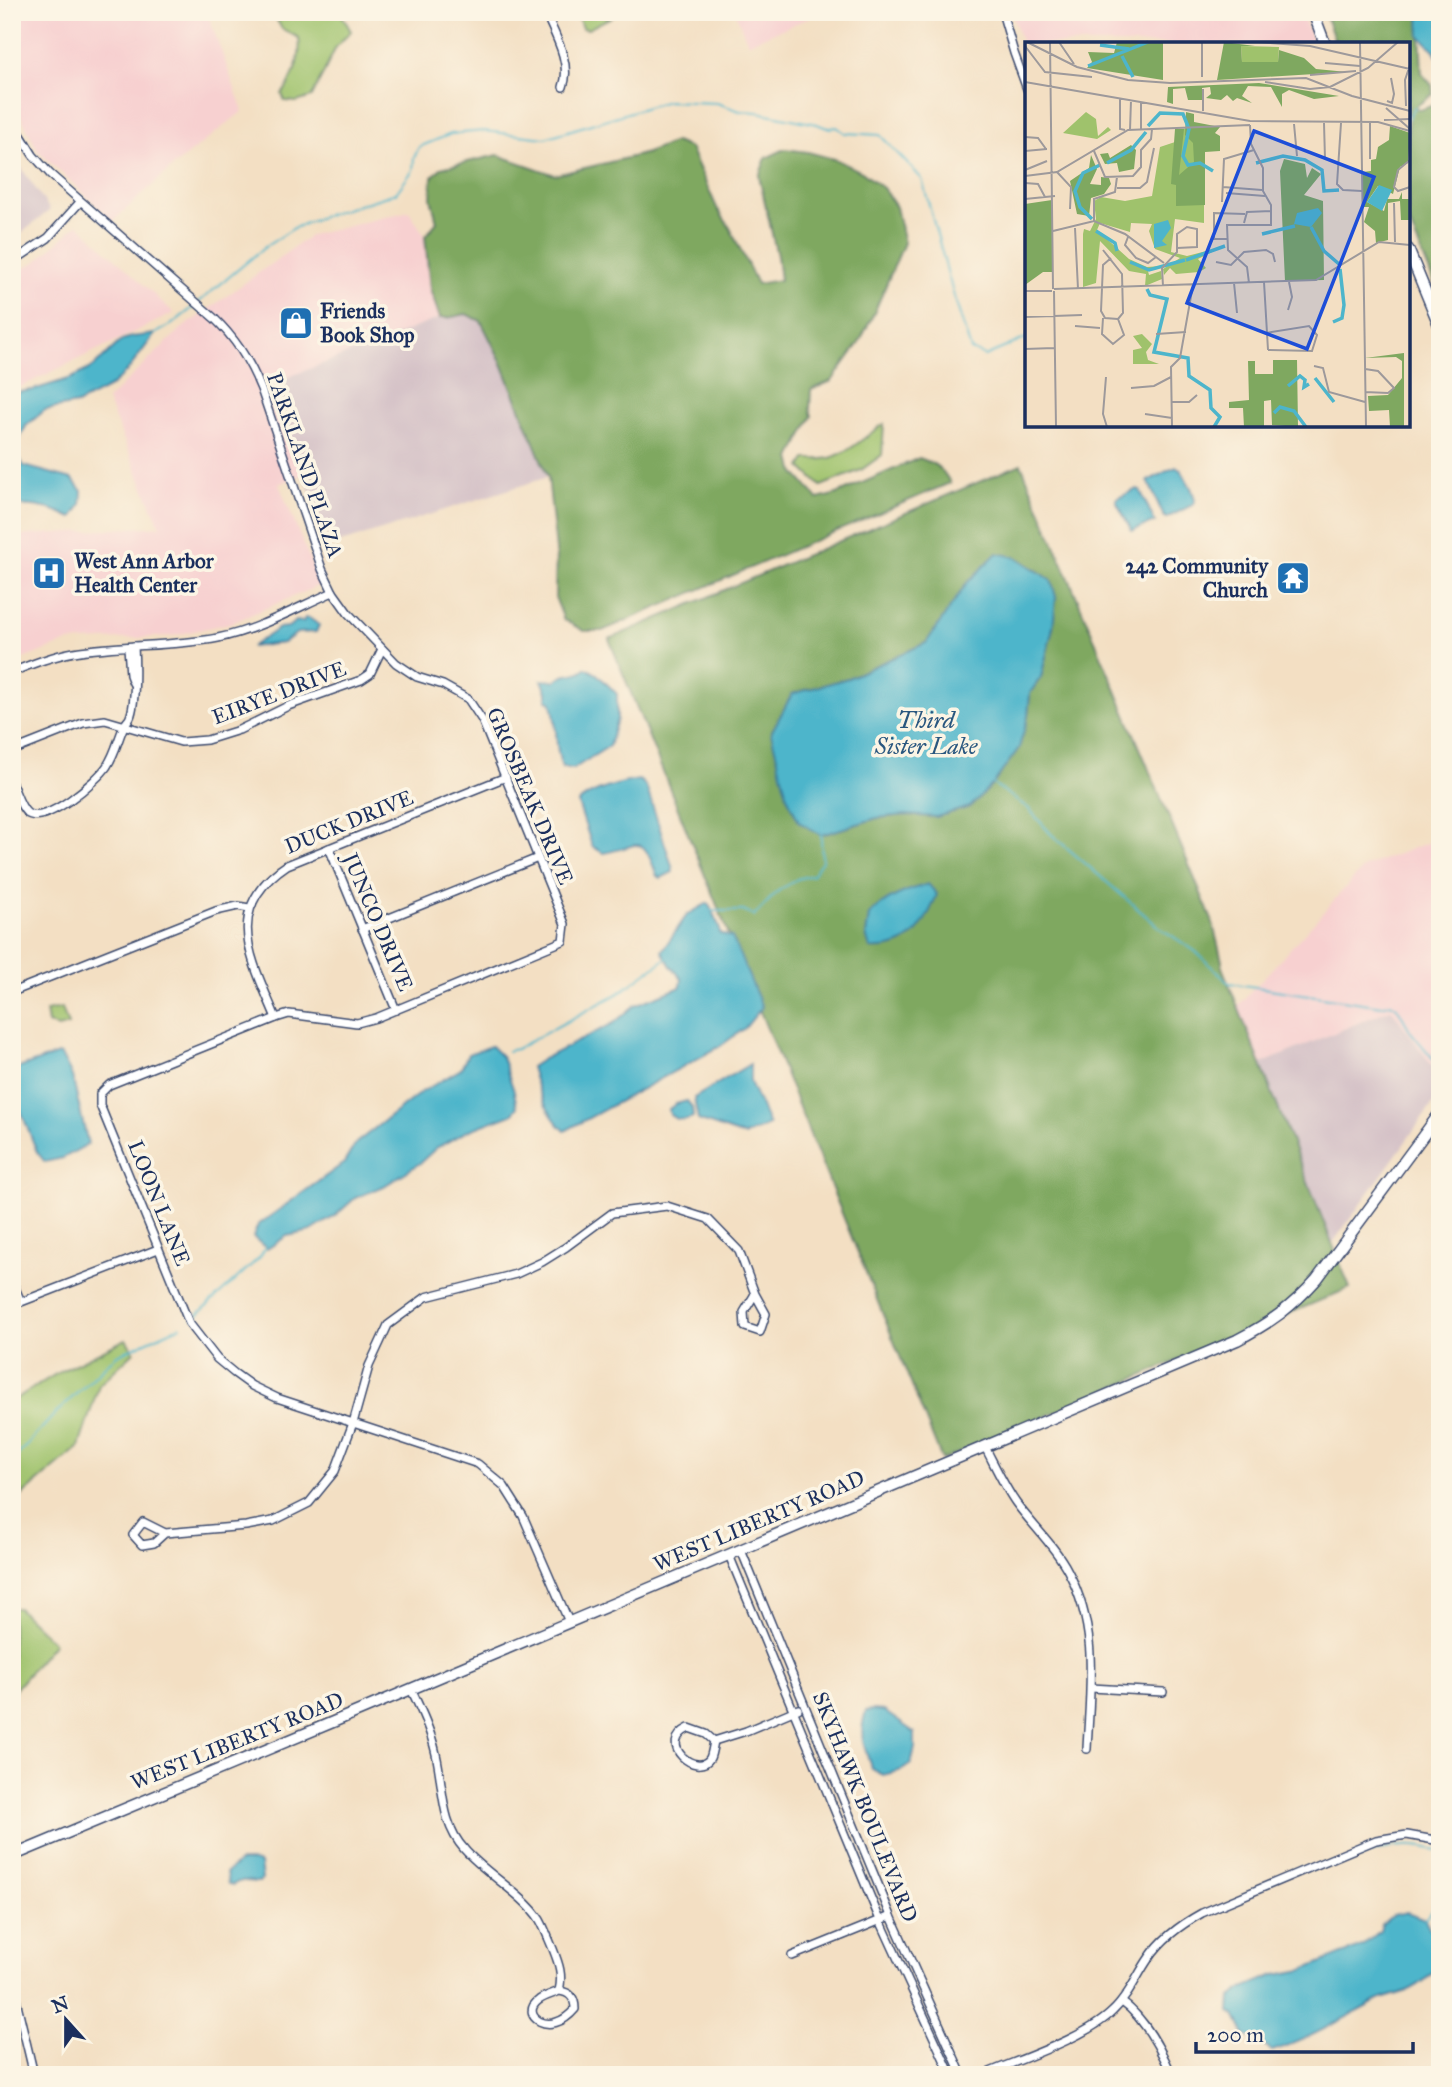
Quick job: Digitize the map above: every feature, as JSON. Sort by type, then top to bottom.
[{"type":"main road","points":[[1313,12],[1324,42]]},
{"type":"main road","points":[[1410,254],[1440,327]]},
{"type":"main road","name":"WEST LIBERTY ROAD","points":[[12,1856],[1237,1340],[1282,1313],[1317,1279],[1440,1113]]},
{"type":"street","points":[[545,12],[563,56],[566,78],[564,87]]},
{"type":"street","points":[[1002,12],[1025,83]]},
{"type":"street","name":"PARKLAND PLAZA","points":[[12,121],[41,165],[235,340],[256,377],[333,592],[356,622],[382,649]]},
{"type":"street","points":[[12,261],[48,238],[80,202]]},
{"type":"street","points":[[12,672],[70,653],[190,643],[221,637],[248,630],[333,592]]},
{"type":"street","points":[[12,784],[30,815],[41,815],[65,803],[87,787],[106,768],[130,716],[133,683],[130,675],[131,647]]},
{"type":"street","name":"EIRYE DRIVE","points":[[12,751],[83,723],[105,720],[181,742],[218,737],[239,730],[288,706],[361,680],[370,674],[382,649]]},
{"type":"street","name":"GROSBEAK DRIVE","points":[[382,649],[396,663],[417,677],[443,685],[468,699],[482,720],[565,924]]},
{"type":"street","name":"DUCK DRIVE","points":[[249,908],[265,883],[286,865],[506,777]]},
{"type":"street","name":"JUNCO DRIVE","points":[[329,848],[396,1010]]},
{"type":"street","points":[[362,929],[538,858]]},
{"type":"street","points":[[12,992],[216,911],[238,906],[249,908],[249,951],[276,1018]]},
{"type":"street","name":"LOON LANE","points":[[565,924],[563,941],[396,1010],[358,1023],[289,1014],[276,1018],[109,1084],[100,1094],[100,1105],[189,1323],[217,1359],[252,1386],[277,1398],[478,1464],[504,1486],[523,1516],[569,1622]]},
{"type":"street","points":[[165,1532],[154,1543],[142,1545],[133,1535],[143,1522],[165,1532],[273,1521],[309,1503],[335,1471],[353,1423],[369,1366],[388,1325],[426,1297],[516,1274],[542,1262],[612,1213],[667,1206],[708,1219],[739,1251],[755,1294],[766,1314],[760,1332],[745,1327],[744,1312],[755,1294]]},
{"type":"street","points":[[12,1281],[21,1302],[158,1249]]},
{"type":"street","points":[[985,1447],[1016,1503],[1058,1554],[1072,1580],[1085,1615],[1091,1644],[1087,1749]]},
{"type":"street","name":"SKYHAWK BOULEVARD","points":[[741,1550],[891,1916],[962,2075]]},
{"type":"street","name":"SKYHAWK BOULEVARD","points":[[729,1555],[880,1920],[951,2075]]},
{"type":"street","points":[[1091,1688],[1163,1692]]},
{"type":"street","points":[[411,1689],[428,1724],[436,1752],[444,1810],[451,1830],[464,1850],[539,1919],[560,1967],[562,1979],[559,1991]]},
{"type":"street","points":[[714,1741],[805,1707]]},
{"type":"street","points":[[689,1728],[706,1734],[714,1741],[710,1758],[705,1763],[697,1764],[680,1755],[676,1745],[681,1732],[689,1728]]},
{"type":"street","points":[[983,2075],[1100,2023],[1122,2002],[1162,1942],[1183,1924],[1209,1909],[1376,1840],[1407,1835],[1440,1841]]},
{"type":"street","points":[[792,1956],[891,1916]]},
{"type":"street","points":[[12,1983],[34,2075]]},
{"type":"street","points":[[559,1991],[567,1992],[572,1997],[575,2009],[569,2016],[549,2024],[536,2021],[533,2013],[538,2000],[559,1991]]},
{"type":"street","points":[[1122,2002],[1139,2019],[1172,2075]]},
{"type":"shaded area","points":[[12,12],[207,12],[243,111],[176,164],[113,221],[38,151],[12,98]]},
{"type":"shaded area","points":[[735,12],[823,12],[748,43]]},
{"type":"shaded area","points":[[1011,12],[1301,12],[1313,42],[1025,42],[1025,52]]},
{"type":"shaded area","points":[[12,154],[50,210],[12,241]]},
{"type":"shaded area","points":[[409,211],[425,236],[430,289],[440,318],[269,385],[303,474],[279,484],[320,585],[234,622],[172,636],[68,642],[12,663],[12,536],[160,526],[107,400],[181,329],[311,235]]},
{"type":"shaded area","points":[[78,224],[174,313],[12,391],[12,273],[36,262]]},
{"type":"shaded area","points":[[466,313],[481,321],[501,361],[548,477],[331,546],[268,385],[440,318]]},
{"type":"shaded area","points":[[1440,838],[1440,1077],[1391,1009],[1261,1064],[1238,1006],[1364,867]]},
{"type":"shaded area","points":[[1391,1009],[1440,1077],[1440,1094],[1332,1244],[1261,1064]]},
{"type":"green space","points":[[276,12],[340,12],[351,31],[336,47],[312,97],[297,102],[285,101],[282,94],[296,68],[299,38],[282,29],[274,15]]},
{"type":"green space","points":[[576,12],[621,12],[588,29],[582,28]]},
{"type":"green space","points":[[1324,12],[1419,12],[1422,74],[1432,85],[1433,94],[1415,107],[1420,110],[1440,103],[1440,297],[1410,225],[1410,42],[1335,42]]},
{"type":"green space","points":[[675,142],[690,148],[717,208],[730,228],[757,284],[780,280],[759,176],[766,158],[785,149],[808,152],[837,160],[862,172],[883,188],[896,207],[904,243],[859,343],[832,381],[811,390],[812,416],[791,458],[795,473],[818,499],[837,494],[919,458],[937,467],[950,483],[602,631],[584,631],[564,620],[555,597],[556,550],[548,477],[501,361],[481,321],[466,314],[440,318],[430,289],[425,236],[437,222],[431,198],[432,177],[441,168],[498,155],[555,175],[644,154]]},
{"type":"green space","points":[[884,424],[882,455],[861,470],[821,486],[801,467],[806,459],[827,459],[845,452]]},
{"type":"green space","points":[[1021,464],[1212,920],[1222,967],[1350,1288],[942,1460],[609,639]],"holes":[[[1016,557],[1051,580],[1056,598],[1053,627],[1041,677],[1030,693],[1028,716],[993,784],[970,807],[936,817],[905,815],[877,818],[821,835],[792,694],[848,678],[926,643]]]},
{"type":"green space","points":[[62,1008],[68,1025],[58,1028],[48,1023],[46,1011]]},
{"type":"green space","points":[[126,1339],[134,1352],[99,1385],[79,1447],[12,1504],[12,1401],[61,1371]]},
{"type":"green space","points":[[12,1608],[18,1608],[54,1643],[12,1693]]},
{"type":"water","points":[[1419,12],[1440,12],[1440,61],[1434,50],[1420,36]]},
{"type":"water","points":[[155,334],[128,370],[110,387],[77,404],[45,410],[26,426],[14,450],[24,466],[72,479],[82,491],[81,505],[72,518],[43,508],[12,506],[12,397],[19,392],[72,378],[93,367],[122,340]]},
{"type":"water","points":[[1177,467],[1195,499],[1194,504],[1167,518],[1164,517],[1148,481]]},
{"type":"water","points":[[1137,489],[1140,490],[1155,522],[1132,531],[1116,501]]},
{"type":"water","name":"Third Sister Lake","points":[[997,553],[1016,557],[1051,580],[1056,597],[1053,627],[1041,677],[1030,693],[1028,716],[1019,748],[993,784],[970,807],[936,817],[905,815],[877,818],[821,835],[799,822],[787,796],[771,733],[792,694],[848,678],[926,643],[967,583]]},
{"type":"water","points":[[305,618],[319,625],[316,632],[297,633],[283,643],[251,647],[279,628],[288,627],[296,621],[303,622]]},
{"type":"water","points":[[586,668],[597,674],[617,694],[617,719],[609,746],[573,769],[562,767],[553,709],[551,701],[547,700],[542,680],[556,681]]},
{"type":"water","points":[[639,780],[647,789],[672,866],[673,872],[661,878],[657,876],[643,847],[638,845],[603,853],[592,846],[578,803],[598,791]]},
{"type":"water","points":[[928,884],[937,894],[927,917],[914,934],[895,945],[870,948],[866,935],[869,915],[896,896]]},
{"type":"water","points":[[708,903],[720,934],[732,937],[762,1007],[745,1028],[719,1047],[565,1131],[544,1102],[531,1067],[614,1023],[635,1005],[681,987],[682,979],[662,951],[687,915]]},
{"type":"water","points":[[491,1046],[502,1057],[514,1091],[517,1108],[512,1114],[467,1131],[436,1148],[420,1163],[384,1186],[355,1198],[335,1216],[311,1231],[287,1236],[267,1249],[253,1237],[258,1225],[344,1163],[356,1143],[420,1093],[461,1069],[468,1054]]},
{"type":"water","points":[[58,1054],[72,1076],[88,1144],[63,1158],[45,1162],[37,1152],[12,1088],[12,1072]]},
{"type":"water","points":[[750,1064],[750,1082],[769,1125],[744,1136],[698,1120],[694,1098]]},
{"type":"water","points":[[687,1101],[692,1107],[693,1117],[681,1119],[670,1115],[669,1109]]},
{"type":"water","points":[[866,1711],[884,1711],[915,1733],[911,1764],[902,1770],[883,1775],[872,1769],[862,1734]]},
{"type":"water","points":[[240,1861],[260,1864],[262,1879],[259,1882],[228,1884],[226,1873]]},
{"type":"water","points":[[1407,1912],[1425,1919],[1440,1949],[1440,1965],[1415,1987],[1379,2000],[1312,2035],[1272,2051],[1244,2033],[1235,2015],[1230,2012],[1231,1998],[1243,1988],[1275,1975],[1303,1970],[1362,1946],[1380,1931],[1382,1924],[1393,1915]]},
{"type":"waterway","points":[[199,302],[265,247],[294,228],[396,193],[413,170],[419,147],[451,134],[484,131],[545,138],[667,101],[717,103],[740,111],[757,112],[827,128],[837,127],[845,133],[880,135],[922,179],[971,350],[985,356],[1025,339]]},
{"type":"waterway","points":[[1410,115],[1415,107]]},
{"type":"waterway","points":[[155,334],[195,306]]},
{"type":"waterway","points":[[993,784],[1028,808],[1051,834],[1160,928],[1195,951],[1229,983],[1382,1006],[1391,1003],[1397,1007],[1411,1032],[1440,1067]]},
{"type":"waterway","points":[[711,911],[743,911],[754,916],[778,891],[797,879],[812,875],[822,861],[821,835]]},
{"type":"waterway","points":[[508,1051],[619,993],[668,957]]},
{"type":"waterway","points":[[193,1319],[260,1257],[265,1248]]},
{"type":"waterway","points":[[12,1461],[54,1415],[117,1355],[181,1326]]},
{"type":"waterway","points":[[1360,1857],[1399,1846],[1419,1846],[1440,1852]]},
{"type":"waterway","points":[[1425,1919],[1440,1899]]},
{"type":"place","name":"Friends Book Shop","points":[[296,323]]},
{"type":"place","name":"West Ann Arbor Health Center","points":[[49,573]]},
{"type":"place","name":"242 Community Church","points":[[1293,578]]}]
